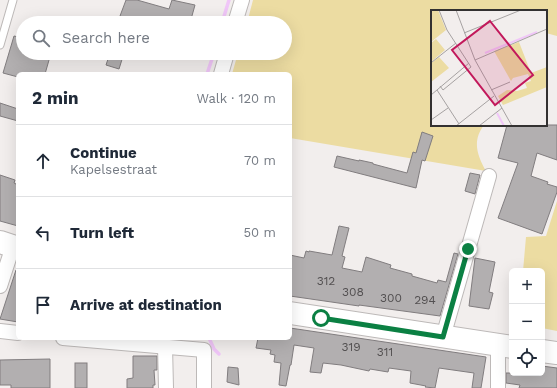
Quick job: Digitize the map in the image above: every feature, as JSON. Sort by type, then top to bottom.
[{"type":"main road","points":[[292,313],[505,346]]},
{"type":"main road","points":[[545,351],[557,353]]},
{"type":"street","points":[[237,16],[242,0]]},
{"type":"street","points":[[221,72],[225,60]]},
{"type":"street","points":[[443,337],[490,176]]},
{"type":"street","points":[[0,286],[10,245]]},
{"type":"street","points":[[0,331],[16,333]]},
{"type":"street","points":[[88,340],[204,350],[204,388]]},
{"type":"street","points":[[165,346],[166,388]]},
{"type":"street","points":[[498,388],[505,346]]},
{"type":"lane","points":[[0,45],[13,0]]},
{"type":"shaded area","points":[[253,0],[557,0],[557,36],[547,33],[547,10],[431,10],[431,126],[483,126],[478,137],[477,148],[478,154],[486,171],[292,138],[292,72],[233,72],[236,60],[292,60],[292,16],[249,16]]},
{"type":"shaded area","points":[[557,201],[557,331],[545,329],[545,268],[523,268],[526,237],[546,236]]},
{"type":"building","points":[[126,0],[137,0],[169,9],[172,0],[195,5],[192,16],[120,16]]},
{"type":"building","points":[[14,36],[16,36],[16,60],[49,60],[46,72],[16,72],[16,76],[3,73]]},
{"type":"building","points":[[108,60],[122,60],[119,69],[106,65]]},
{"type":"building","points":[[0,103],[16,108],[16,120],[0,116]]},
{"type":"building","points":[[557,125],[557,160],[537,153],[531,176],[557,187],[557,192],[542,234],[498,218],[518,163],[498,158],[507,126]]},
{"type":"building","points":[[422,132],[433,136],[425,161],[422,160],[416,188],[334,167],[337,156],[373,163],[407,173],[413,152],[416,153]]},
{"type":"building","points":[[470,173],[480,175],[475,194],[465,191]]},
{"type":"building","points":[[0,175],[15,180],[16,225],[0,221]]},
{"type":"building","points":[[339,226],[349,228],[342,256],[345,257],[342,268],[362,272],[366,257],[391,265],[390,268],[412,274],[412,276],[437,283],[438,280],[446,282],[454,253],[458,254],[440,316],[292,296],[292,255],[304,258],[306,251],[332,255]]},
{"type":"building","points":[[475,258],[495,262],[489,292],[493,293],[489,309],[469,306]]},
{"type":"building","points":[[16,270],[16,322],[0,319]]},
{"type":"building","points":[[292,328],[486,357],[481,388],[472,388],[474,373],[439,368],[435,388],[410,383],[411,371],[389,368],[388,372],[370,369],[369,371],[323,363],[321,373],[310,372],[314,348],[294,345],[286,386],[279,385],[281,363],[274,362],[275,355],[270,354],[271,350],[256,348],[258,340],[292,340]]},
{"type":"building","points":[[133,356],[157,356],[157,370],[154,370],[155,385],[153,385],[153,388],[127,388],[127,379],[133,378]]},
{"type":"building","points":[[50,359],[50,388],[11,388],[11,385],[0,385],[0,360]]},
{"type":"building","points":[[75,363],[87,363],[87,388],[75,388]]},
{"type":"building","points":[[545,366],[557,368],[557,388],[519,388],[520,385],[506,383],[506,373],[509,373],[509,376],[545,376]]},
{"type":"building","points":[[228,367],[238,368],[239,385],[227,382]]},
{"type":"waterway","points":[[224,16],[229,0]]},
{"type":"waterway","points":[[208,72],[212,60]]},
{"type":"waterway","points":[[210,340],[214,349],[219,354]]},
{"type":"route","points":[[321,318],[443,337],[468,249]]}]
